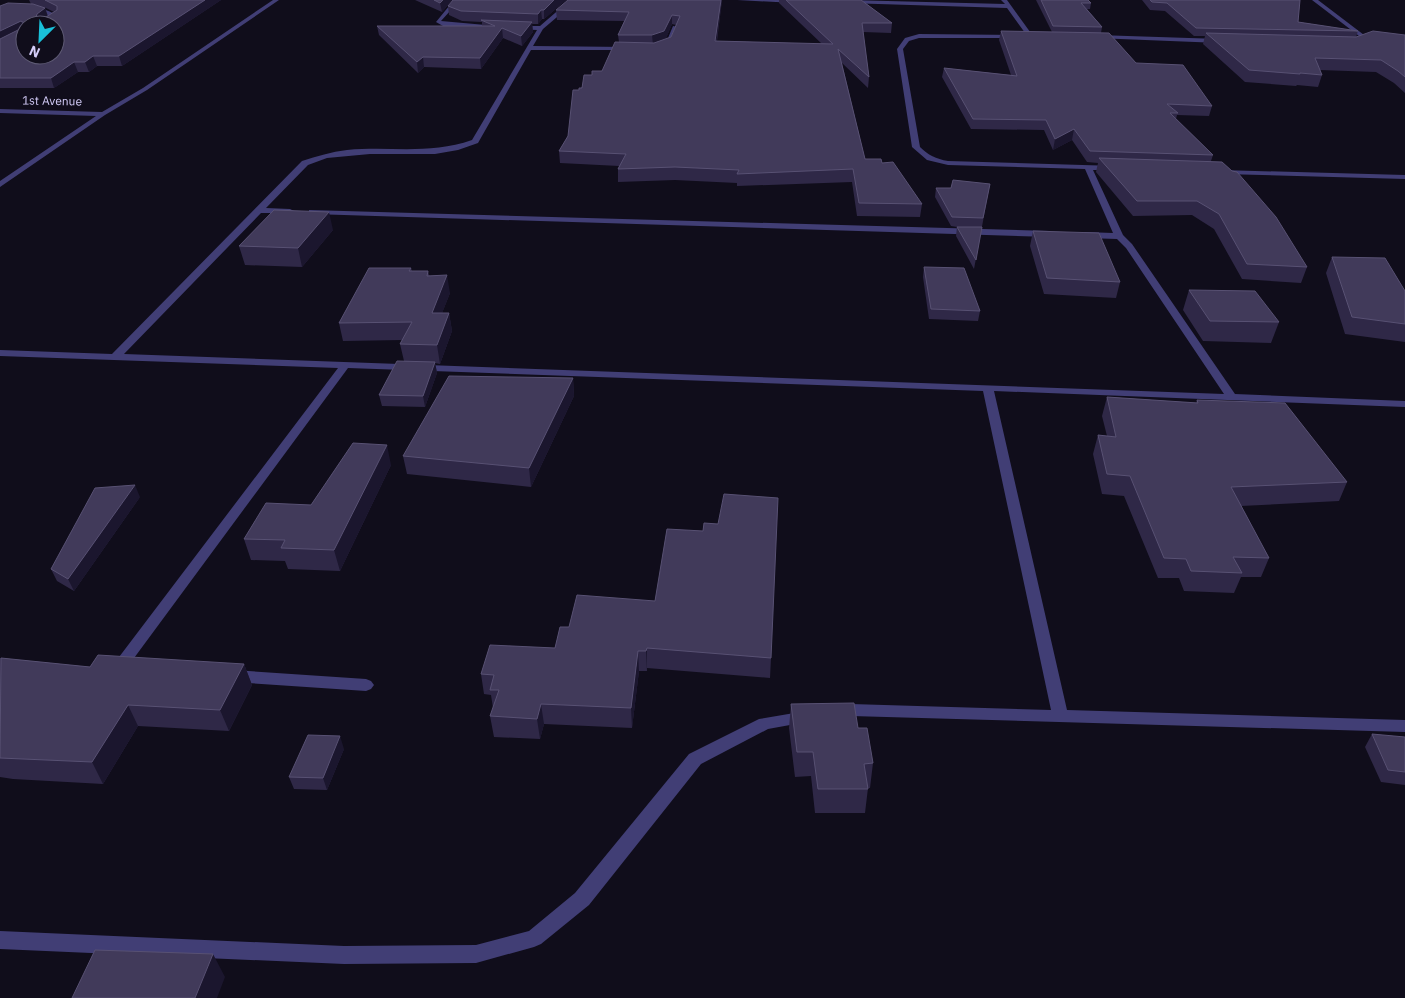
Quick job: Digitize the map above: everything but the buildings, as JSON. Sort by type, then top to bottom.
[{"type":"street","points":[[0,185],[103,114],[145,89],[276,0]]},
{"type":"street","points":[[457,0],[438,21],[443,24],[500,27]]},
{"type":"street","points":[[115,357],[305,163],[320,156],[339,152],[443,151],[464,147],[475,141],[541,28],[568,2],[574,0]]},
{"type":"street","points":[[740,0],[800,1]]},
{"type":"street","points":[[1315,0],[1366,39],[1365,41],[1352,44]]},
{"type":"street","points":[[839,2],[1006,3],[1030,36]]},
{"type":"street","points":[[0,8],[39,10],[54,15]]},
{"type":"street","points":[[510,27],[541,28]]},
{"type":"street","points":[[654,49],[669,44],[675,27]]},
{"type":"street","points":[[1039,36],[919,36],[904,40],[900,49],[916,147],[923,155],[932,160],[948,163],[1118,168]]},
{"type":"street","points":[[1088,37],[1225,41]]},
{"type":"street","points":[[530,48],[635,49]]},
{"type":"street","name":"1st Avenue","points":[[0,111],[103,114]]},
{"type":"street","points":[[1088,168],[1119,236],[1129,246],[1231,396]]},
{"type":"street","points":[[1217,172],[1405,177]]},
{"type":"street","points":[[258,210],[1056,234]]},
{"type":"street","points":[[1076,235],[1119,236]]},
{"type":"street","points":[[0,353],[988,387],[1405,404]]},
{"type":"street","points":[[138,670],[118,669],[345,365]]},
{"type":"street","points":[[988,387],[1060,716]]},
{"type":"street","points":[[217,675],[366,685]]},
{"type":"street","points":[[0,940],[344,955],[476,954],[534,938],[582,899],[695,759],[765,723],[851,710],[1405,726]]}]
